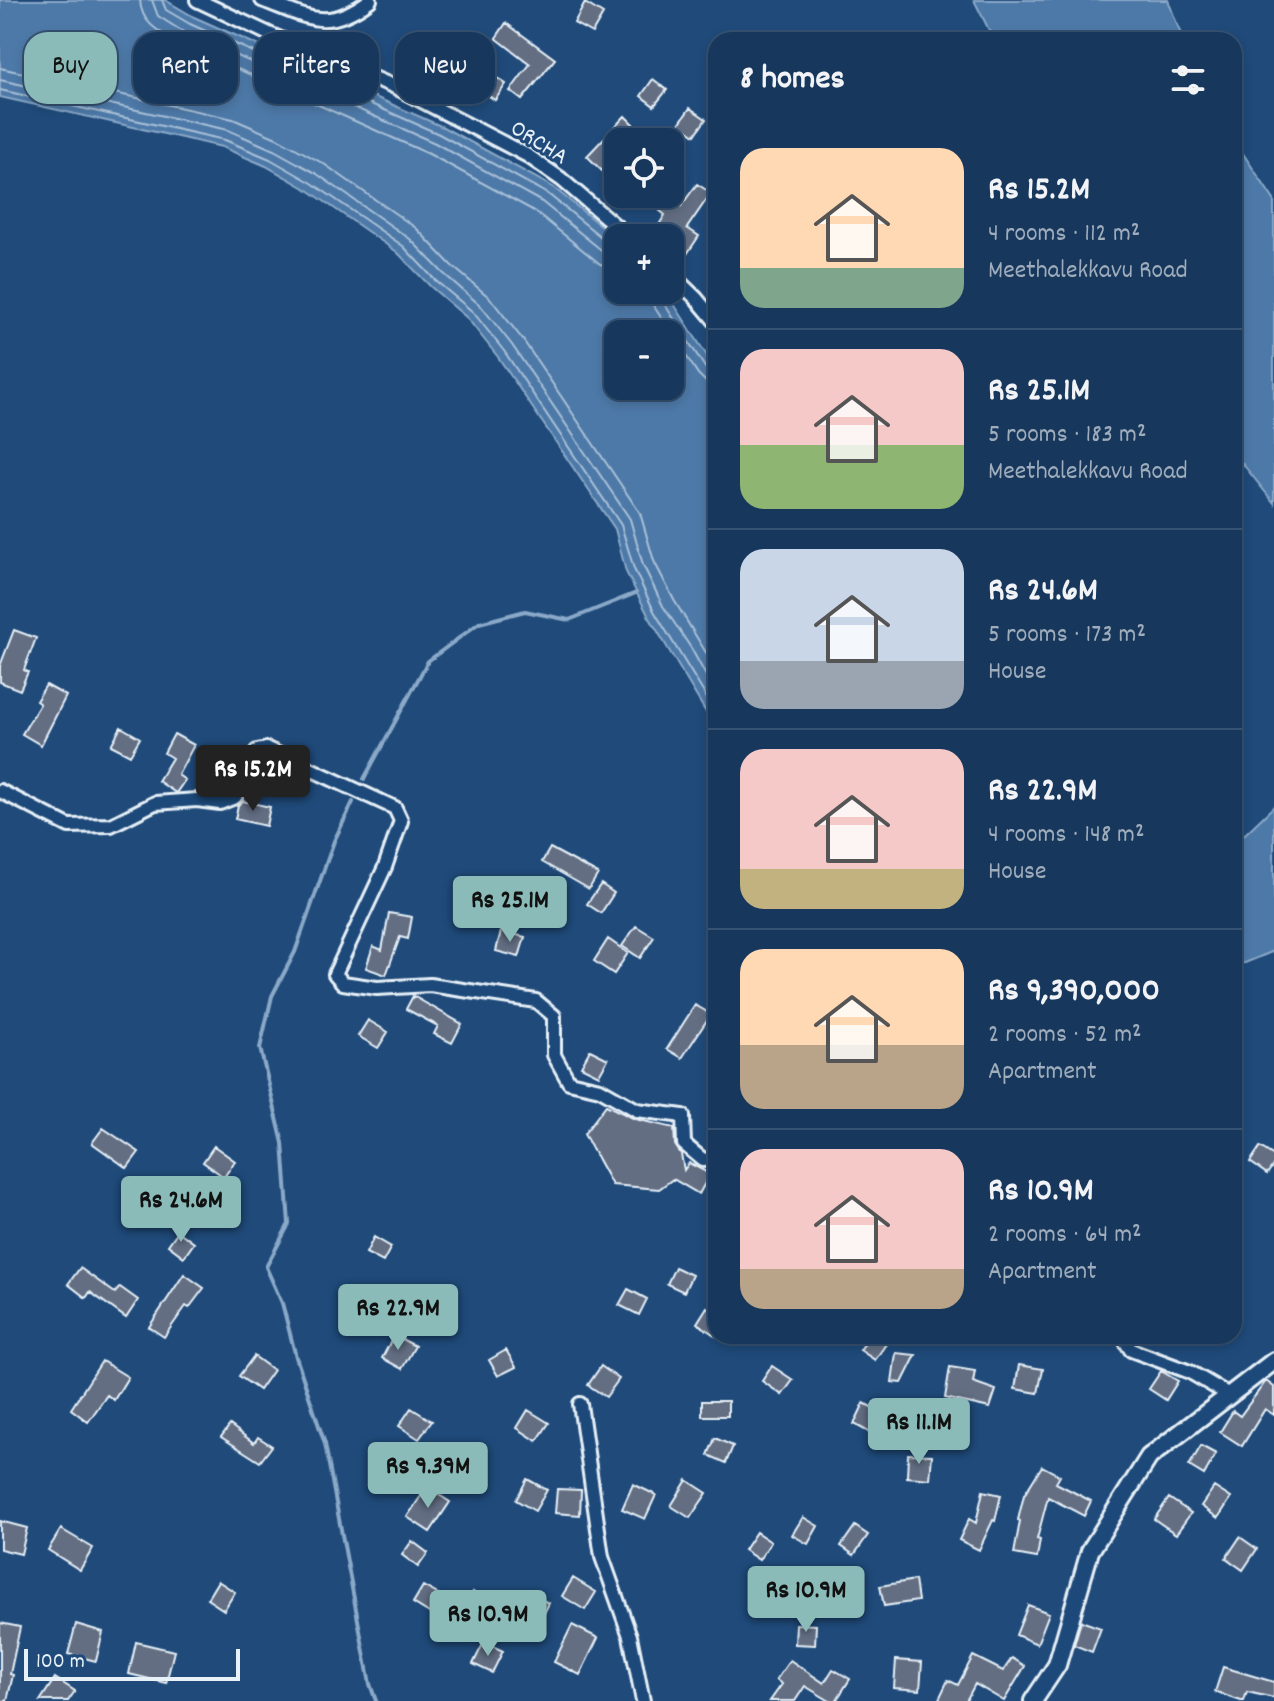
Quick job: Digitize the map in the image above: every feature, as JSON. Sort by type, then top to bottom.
[{"type":"main road","points":[[1033,1701],[1057,1665],[1090,1551],[1149,1457],[1229,1395],[1272,1367]]},
{"type":"street","name":"ORCHA","points":[[197,0],[393,86],[515,148],[561,179],[614,224]]},
{"type":"street","points":[[262,0],[321,22],[351,14],[370,0]]},
{"type":"street","points":[[684,286],[708,312]]},
{"type":"street","points":[[0,791],[69,826],[111,825],[155,803],[197,800],[220,803],[235,797],[257,751],[267,749],[395,808],[401,821],[385,867],[335,974],[343,983],[377,988],[430,985],[536,1001],[554,1016],[554,1055],[569,1082],[600,1089],[637,1110],[683,1116],[684,1144],[703,1160],[708,1160]]},
{"type":"street","points":[[1127,1344],[1131,1350],[1190,1372],[1229,1395]]},
{"type":"street","points":[[580,1404],[602,1557],[630,1636],[643,1701]]},
{"type":"water","points":[[0,0],[165,0],[228,32],[133,32],[133,104],[238,104],[238,36],[254,44],[254,104],[379,104],[379,99],[443,127],[553,187],[604,229],[604,304],[674,304],[708,357],[708,716],[626,572],[615,529],[498,357],[467,318],[397,252],[308,190],[266,166],[222,147],[31,104],[117,104],[117,32],[24,32],[24,102],[0,97]]},
{"type":"water","points":[[974,0],[1168,0],[1180,32],[990,32]]},
{"type":"water","points":[[1242,152],[1274,200],[1274,503],[1242,463]]},
{"type":"water","points":[[1274,806],[1274,951],[1242,963],[1242,835]]},
{"type":"building","points":[[585,3],[603,14],[592,33],[574,23]]},
{"type":"building","points":[[506,23],[555,59],[522,100],[510,91],[530,64],[496,38]]},
{"type":"building","points":[[495,77],[506,84],[495,100]]},
{"type":"building","points":[[653,79],[667,90],[654,106],[641,96]]},
{"type":"building","points":[[690,108],[706,119],[695,135],[679,124]]},
{"type":"building","points":[[625,116],[637,128],[614,128]]},
{"type":"building","points":[[604,138],[602,171],[587,156]]},
{"type":"building","points":[[697,184],[708,191],[708,197],[687,228],[699,236],[685,257],[684,224],[660,224],[665,215],[657,208],[684,208],[684,202]]},
{"type":"building","points":[[14,630],[36,638],[20,690],[0,682],[0,666]]},
{"type":"building","points":[[46,685],[66,696],[41,745],[22,734],[40,704],[36,701]]},
{"type":"building","points":[[121,727],[140,738],[130,755],[111,745]]},
{"type":"building","points":[[174,734],[194,745],[178,775],[185,780],[176,793],[158,781],[172,758],[164,753]]},
{"type":"building","points":[[243,801],[270,807],[266,826],[235,819],[238,805]]},
{"type":"building","points":[[550,848],[598,874],[589,889],[542,862]]},
{"type":"building","points":[[601,884],[614,893],[601,913],[587,904]]},
{"type":"building","points":[[389,913],[412,917],[408,939],[400,937],[386,975],[366,968],[373,946],[382,950]]},
{"type":"building","points":[[636,926],[654,937],[640,958],[622,946]]},
{"type":"building","points":[[501,931],[525,937],[519,957],[496,951]]},
{"type":"building","points":[[608,939],[628,953],[614,974],[594,961]]},
{"type":"building","points":[[413,996],[462,1024],[452,1043],[434,1034],[438,1026],[406,1009]]},
{"type":"building","points":[[695,1005],[708,1012],[708,1019],[682,1058],[667,1049]]},
{"type":"building","points":[[368,1020],[388,1032],[378,1048],[358,1036]]},
{"type":"building","points":[[590,1050],[608,1059],[599,1075],[581,1066]]},
{"type":"building","points":[[606,1105],[635,1119],[674,1128],[675,1145],[681,1154],[684,1170],[689,1163],[708,1173],[708,1178],[699,1194],[673,1179],[659,1189],[612,1185],[584,1134]]},
{"type":"building","points":[[103,1128],[139,1152],[127,1168],[92,1143]]},
{"type":"building","points":[[214,1146],[235,1161],[224,1177],[203,1162]]},
{"type":"building","points":[[1260,1147],[1274,1156],[1274,1164],[1267,1174],[1250,1162]]},
{"type":"building","points":[[212,1188],[226,1198],[215,1214],[201,1203]]},
{"type":"building","points":[[178,1231],[194,1243],[184,1257],[168,1245]]},
{"type":"building","points":[[374,1237],[391,1247],[383,1262],[366,1253]]},
{"type":"building","points":[[675,1267],[692,1275],[684,1292],[667,1284]]},
{"type":"building","points":[[80,1268],[115,1293],[120,1287],[138,1300],[126,1318],[90,1292],[86,1298],[68,1284]]},
{"type":"building","points":[[184,1274],[204,1288],[189,1308],[186,1306],[164,1337],[149,1327]]},
{"type":"building","points":[[628,1289],[647,1299],[639,1315],[619,1305]]},
{"type":"building","points":[[707,1307],[708,1308],[708,1331],[697,1323]]},
{"type":"building","points":[[394,1335],[415,1346],[402,1369],[382,1358]]},
{"type":"building","points":[[864,1344],[886,1344],[875,1360],[860,1350]]},
{"type":"building","points":[[506,1350],[516,1367],[498,1376],[489,1360]]},
{"type":"building","points":[[896,1353],[916,1355],[902,1383],[892,1382]]},
{"type":"building","points":[[254,1356],[273,1370],[259,1390],[239,1376]]},
{"type":"building","points":[[102,1361],[128,1377],[114,1400],[107,1395],[88,1422],[71,1409]]},
{"type":"building","points":[[1019,1365],[1043,1369],[1038,1393],[1015,1389]]},
{"type":"building","points":[[601,1366],[619,1379],[606,1397],[588,1385]]},
{"type":"building","points":[[772,1366],[793,1380],[782,1395],[762,1381]]},
{"type":"building","points":[[950,1367],[975,1371],[973,1382],[996,1390],[990,1408],[945,1398]]},
{"type":"building","points":[[1161,1371],[1178,1381],[1166,1400],[1149,1389]]},
{"type":"building","points":[[1266,1381],[1274,1387],[1274,1415],[1265,1409],[1242,1446],[1220,1432],[1233,1411],[1240,1416]]},
{"type":"building","points":[[702,1401],[728,1401],[728,1416],[702,1416]]},
{"type":"building","points":[[864,1403],[886,1415],[876,1436],[854,1424]]},
{"type":"building","points":[[411,1408],[432,1421],[419,1439],[399,1426]]},
{"type":"building","points":[[910,1409],[938,1415],[935,1426],[960,1444],[905,1431]]},
{"type":"building","points":[[528,1410],[549,1423],[537,1441],[517,1428]]},
{"type":"building","points":[[230,1425],[254,1443],[258,1437],[272,1446],[260,1462],[221,1437]]},
{"type":"building","points":[[715,1438],[733,1446],[726,1463],[708,1455]]},
{"type":"building","points":[[1201,1446],[1216,1454],[1204,1475],[1189,1466]]},
{"type":"building","points":[[908,1454],[932,1455],[930,1479],[907,1477]]},
{"type":"building","points":[[1042,1466],[1060,1476],[1056,1483],[1091,1501],[1084,1516],[1048,1497],[1037,1539],[1040,1540],[1037,1558],[1014,1554],[1024,1495]]},
{"type":"building","points":[[527,1479],[547,1490],[535,1511],[516,1500]]},
{"type":"building","points":[[687,1480],[707,1493],[690,1518],[671,1506]]},
{"type":"building","points":[[633,1484],[656,1495],[645,1519],[622,1509]]},
{"type":"building","points":[[427,1487],[450,1502],[430,1532],[407,1517]]},
{"type":"building","points":[[1214,1487],[1231,1498],[1218,1518],[1201,1506]]},
{"type":"building","points":[[557,1489],[581,1490],[580,1515],[555,1513]]},
{"type":"building","points":[[983,1491],[1001,1495],[995,1521],[979,1550],[959,1540],[969,1519],[976,1523]]},
{"type":"building","points":[[1169,1498],[1191,1513],[1176,1534],[1154,1519]]},
{"type":"building","points":[[803,1517],[818,1526],[808,1544],[792,1535]]},
{"type":"building","points":[[0,1521],[27,1528],[21,1554],[0,1549]]},
{"type":"building","points":[[855,1526],[868,1535],[854,1555],[841,1546]]},
{"type":"building","points":[[61,1529],[93,1548],[80,1570],[48,1550]]},
{"type":"building","points":[[756,1532],[771,1542],[759,1560],[744,1550]]},
{"type":"building","points":[[1240,1537],[1257,1549],[1243,1570],[1226,1558]]},
{"type":"building","points":[[412,1541],[428,1553],[418,1567],[402,1555]]},
{"type":"building","points":[[573,1578],[596,1592],[585,1610],[562,1596]]},
{"type":"building","points":[[915,1580],[918,1601],[884,1606],[880,1586]]},
{"type":"building","points":[[218,1581],[235,1592],[224,1610],[207,1599]]},
{"type":"building","points":[[423,1586],[441,1596],[431,1614],[413,1603]]},
{"type":"building","points":[[473,1592],[492,1605],[482,1621],[463,1608]]},
{"type":"building","points":[[526,1593],[549,1603],[538,1626],[516,1617]]},
{"type":"building","points":[[1028,1605],[1049,1613],[1037,1644],[1016,1635]]},
{"type":"building","points":[[1081,1621],[1101,1628],[1092,1652],[1074,1645]]},
{"type":"building","points":[[0,1623],[20,1627],[7,1701],[0,1701]]},
{"type":"building","points":[[76,1624],[103,1632],[96,1661],[68,1654]]},
{"type":"building","points":[[796,1624],[816,1625],[815,1645],[795,1644]]},
{"type":"building","points":[[572,1625],[598,1638],[580,1675],[554,1662]]},
{"type":"building","points":[[136,1642],[174,1651],[166,1683],[129,1674]]},
{"type":"building","points":[[484,1642],[503,1651],[492,1673],[473,1664]]},
{"type":"building","points":[[973,1656],[1003,1671],[1012,1658],[1025,1666],[1004,1701],[975,1684],[966,1701],[938,1701],[948,1680],[958,1685]]},
{"type":"building","points":[[790,1660],[824,1683],[833,1669],[850,1679],[836,1701],[830,1701],[805,1686],[795,1701],[770,1701],[782,1684],[776,1680]]},
{"type":"building","points":[[896,1660],[922,1662],[920,1690],[894,1688]]},
{"type":"building","points":[[1223,1667],[1274,1682],[1274,1698],[1247,1692],[1244,1701],[1241,1701],[1215,1692]]},
{"type":"building","points":[[55,1678],[75,1691],[68,1701],[40,1701]]},
{"type":"waterway","points":[[364,779],[428,661],[479,623],[525,611],[569,620],[636,593]]},
{"type":"waterway","points":[[353,802],[334,841],[295,952],[272,996],[260,1048],[283,1143],[289,1224],[266,1267],[282,1303],[325,1444],[370,1684],[376,1701]]}]
